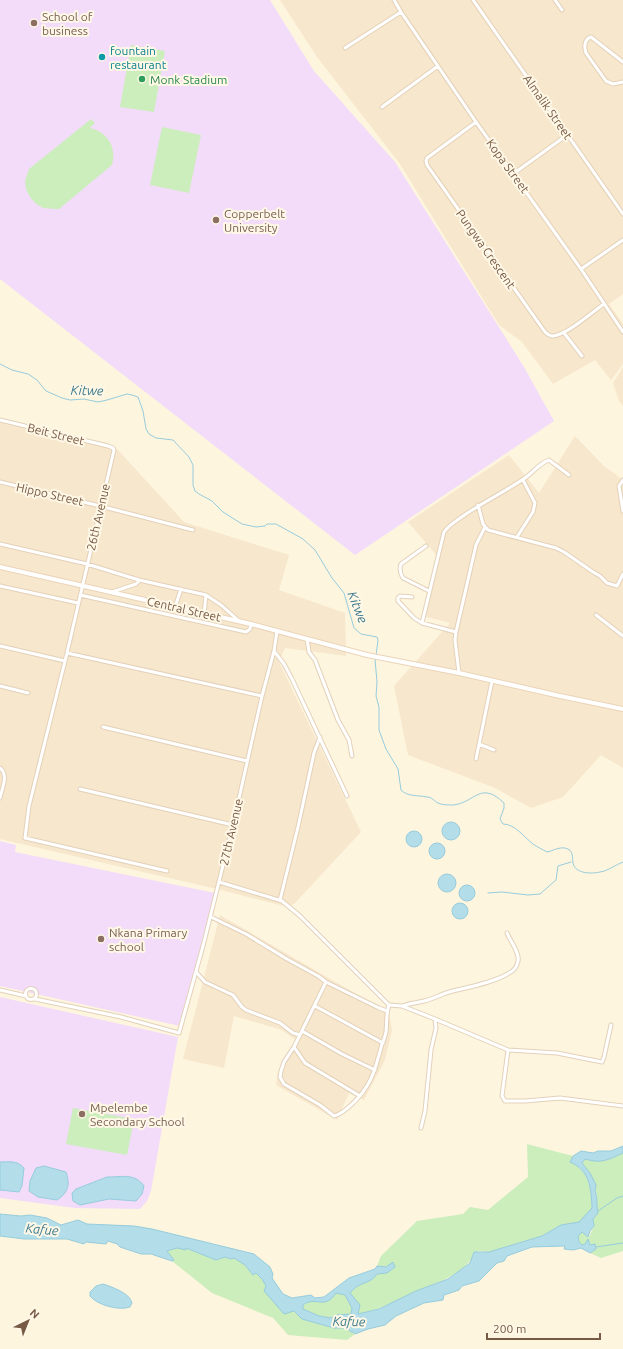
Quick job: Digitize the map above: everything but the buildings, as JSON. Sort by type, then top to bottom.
[{"type":"street","name":"Kopa Street","points":[[394,0],[476,122],[581,269],[623,332]]},
{"type":"street","name":"Almalik Street","points":[[473,0],[623,214]]},
{"type":"street","points":[[555,0],[562,10]]},
{"type":"street","points":[[345,48],[401,12]]},
{"type":"street","points":[[623,62],[591,37],[586,41],[584,47],[586,53],[606,81],[613,84],[623,82]]},
{"type":"street","points":[[382,107],[438,66]]},
{"type":"street","name":"Pungwa Crescent","points":[[476,122],[426,158],[427,166],[545,332],[549,336],[564,333]]},
{"type":"street","points":[[513,174],[567,135]]},
{"type":"street","points":[[581,269],[623,240]]},
{"type":"street","points":[[582,356],[564,333],[604,304]]},
{"type":"street","name":"Beit Street","points":[[0,420],[113,448]]},
{"type":"street","name":"26th Avenue","points":[[113,448],[65,662],[29,806],[25,838],[167,871]]},
{"type":"street","points":[[422,623],[444,532],[452,524],[478,505],[523,480],[540,465],[549,460],[569,475]]},
{"type":"street","points":[[517,537],[533,512],[534,504],[523,480]]},
{"type":"street","points":[[623,480],[619,486],[623,511]]},
{"type":"street","name":"Hippo Street","points":[[0,482],[193,530]]},
{"type":"street","points":[[459,673],[455,640],[456,632],[476,545],[485,528],[478,505]]},
{"type":"street","points":[[485,528],[491,531],[556,548],[600,576],[607,583],[617,586],[623,574]]},
{"type":"street","points":[[0,544],[87,564],[139,580],[206,596],[221,605],[240,622]]},
{"type":"street","points":[[426,546],[401,564],[400,567],[403,578],[429,591]]},
{"type":"street","name":"Central Street","points":[[0,567],[251,624],[367,655],[623,708]]},
{"type":"street","points":[[112,592],[136,584],[139,580]]},
{"type":"street","points":[[0,586],[78,603]]},
{"type":"street","points":[[176,607],[181,589]]},
{"type":"street","points":[[80,595],[246,632],[250,629],[251,624]]},
{"type":"street","points":[[204,614],[206,596]]},
{"type":"street","points":[[412,597],[400,596],[398,601],[414,618],[422,623],[456,632]]},
{"type":"street","points":[[596,615],[623,636]]},
{"type":"street","name":"27th Avenue","points":[[36,998],[121,1017],[179,1033],[233,825],[262,696],[274,651],[277,631]]},
{"type":"street","points":[[307,639],[309,652],[315,660],[338,720],[349,740],[352,756]]},
{"type":"street","points":[[0,646],[65,662]]},
{"type":"street","points":[[274,651],[284,664],[292,679],[347,796]]},
{"type":"street","points":[[67,653],[191,682],[262,696]]},
{"type":"street","points":[[476,760],[492,681]]},
{"type":"street","points":[[0,686],[28,693]]},
{"type":"street","points":[[103,727],[247,761]]},
{"type":"street","points":[[280,900],[314,753],[320,738]]},
{"type":"street","points":[[479,744],[494,750]]},
{"type":"street","points":[[0,768],[4,772],[5,776],[0,798]]},
{"type":"street","points":[[80,789],[233,825]]},
{"type":"street","points":[[219,882],[280,900],[300,916],[389,1005],[402,1006],[435,1018],[508,1050],[557,1053],[602,1062],[611,1025]]},
{"type":"street","points":[[210,917],[246,934],[326,982],[387,1011]]},
{"type":"street","points":[[402,1006],[413,1002],[424,1001],[452,991],[472,987],[509,974],[515,969],[518,960],[514,947],[507,933]]},
{"type":"street","points":[[196,972],[205,982],[233,995],[246,1010],[280,1023],[293,1033],[300,1035]]},
{"type":"street","points":[[326,982],[294,1047],[284,1062],[280,1077],[284,1084],[320,1105],[334,1116],[343,1112],[365,1091],[375,1070],[383,1044],[386,1033],[387,1011],[389,1005]]},
{"type":"street","points":[[0,990],[26,996],[30,1000],[36,998],[37,993],[33,989],[27,990],[26,996]]},
{"type":"street","points":[[315,1006],[383,1044]]},
{"type":"street","points":[[421,1128],[425,1111],[431,1050],[436,1028],[435,1018]]},
{"type":"street","points":[[302,1031],[342,1054],[375,1070]]},
{"type":"street","points":[[294,1047],[305,1063],[360,1096]]},
{"type":"street","points":[[508,1050],[502,1096],[505,1101],[560,1098],[623,1106]]},
{"type":"shaded area","name":"Copperbelt University","points":[[0,0],[270,0],[314,71],[395,162],[524,367],[554,421],[355,555],[0,279]]},
{"type":"shaded area","points":[[280,0],[623,0],[623,294],[609,304],[623,324],[623,364],[611,380],[595,360],[553,384],[522,342],[499,325],[400,164],[317,57]]},
{"type":"shaded area","points":[[623,367],[623,406],[619,401],[613,383]]},
{"type":"shaded area","points":[[0,422],[117,449],[184,522],[289,555],[279,590],[345,613],[346,656],[285,648],[279,662],[361,832],[295,903],[288,907],[217,889],[0,839]]},
{"type":"shaded area","points":[[575,436],[604,466],[623,480],[623,768],[601,755],[563,797],[531,808],[495,788],[408,755],[394,686],[450,623],[423,616],[438,557],[408,522],[509,455],[539,493]]},
{"type":"shaded area","name":"Nkana Primary school","points":[[0,841],[16,845],[15,852],[215,893],[180,1026],[0,986]]},
{"type":"shaded area","points":[[220,915],[389,1013],[392,1030],[385,1060],[364,1100],[349,1093],[337,1120],[276,1085],[278,1072],[297,1041],[282,1030],[234,1016],[224,1068],[183,1059]]},
{"type":"shaded area","name":"Mpelembe Secondary School","points":[[0,997],[178,1037],[151,1191],[147,1201],[140,1209],[75,1208],[0,1198]]},
{"type":"green space","name":"Monk Stadium","points":[[131,45],[165,51],[154,112],[120,107]]},
{"type":"green space","points":[[91,119],[95,123],[90,128],[102,133],[110,142],[113,153],[112,165],[59,209],[43,208],[35,203],[26,189],[25,181],[29,169]]},
{"type":"green space","points":[[162,127],[201,135],[189,193],[150,185]]},
{"type":"green space","points":[[73,1108],[134,1119],[127,1155],[66,1144]]},
{"type":"green space","points":[[527,1144],[573,1156],[570,1162],[582,1171],[588,1181],[592,1201],[592,1208],[579,1223],[561,1225],[542,1236],[489,1252],[478,1251],[464,1267],[450,1277],[380,1308],[357,1314],[350,1293],[353,1289],[371,1280],[377,1274],[387,1273],[395,1267],[393,1263],[386,1267],[377,1266],[381,1256],[417,1221],[463,1214],[470,1207],[488,1210],[528,1177]]},
{"type":"green space","points":[[623,1153],[623,1251],[601,1258],[590,1253],[596,1249],[590,1245],[588,1240],[582,1245],[579,1242],[578,1236],[582,1232],[589,1237],[594,1226],[593,1219],[598,1213],[596,1206],[597,1196],[590,1173],[582,1163],[585,1159],[600,1161],[613,1158]]},
{"type":"green space","points":[[177,1248],[185,1250],[186,1248],[216,1260],[225,1257],[231,1259],[234,1258],[245,1265],[253,1275],[256,1273],[266,1286],[302,1319],[334,1328],[347,1328],[355,1334],[347,1340],[288,1335],[273,1318],[212,1293],[172,1261],[173,1260],[167,1251]]},
{"type":"green space","points":[[336,1293],[345,1295],[352,1308],[351,1314],[337,1315],[331,1318],[319,1316],[303,1309],[303,1305],[308,1302],[328,1301]]},
{"type":"water","points":[[451,822],[457,825],[460,831],[457,837],[451,840],[445,837],[442,831],[445,825]]},
{"type":"water","points":[[411,831],[417,831],[422,836],[420,845],[417,847],[411,847],[406,842],[406,836]]},
{"type":"water","points":[[434,843],[440,843],[445,848],[443,857],[440,859],[434,859],[429,854],[429,848]]},
{"type":"water","points":[[447,874],[453,877],[456,883],[453,889],[447,892],[441,889],[438,883],[441,877]]},
{"type":"water","points":[[467,885],[474,890],[475,893],[470,900],[467,901],[460,896],[459,893],[464,886]]},
{"type":"water","points":[[457,903],[463,903],[468,908],[466,917],[463,919],[457,919],[452,914],[452,908]]},
{"type":"water","name":"Kafue","points":[[623,1146],[623,1153],[613,1158],[600,1161],[585,1159],[582,1163],[590,1173],[596,1185],[595,1191],[598,1213],[593,1219],[594,1226],[588,1237],[582,1232],[578,1236],[579,1242],[582,1245],[585,1244],[588,1239],[590,1245],[595,1244],[596,1249],[590,1253],[581,1248],[573,1250],[564,1249],[565,1246],[532,1247],[507,1256],[504,1261],[497,1263],[479,1281],[462,1286],[459,1290],[444,1295],[443,1300],[424,1303],[396,1316],[385,1325],[355,1334],[347,1328],[334,1328],[302,1319],[294,1311],[284,1314],[264,1291],[266,1286],[262,1279],[256,1273],[253,1275],[245,1265],[234,1258],[231,1259],[225,1257],[216,1260],[186,1248],[186,1250],[177,1248],[167,1251],[174,1260],[172,1261],[151,1254],[141,1254],[108,1241],[106,1244],[86,1242],[84,1244],[67,1239],[24,1239],[0,1236],[0,1214],[21,1216],[30,1215],[47,1218],[61,1225],[78,1220],[87,1224],[134,1226],[152,1229],[254,1254],[270,1267],[273,1274],[272,1278],[283,1294],[292,1298],[311,1295],[315,1298],[324,1297],[349,1278],[375,1269],[377,1266],[386,1267],[393,1262],[395,1267],[387,1273],[377,1274],[371,1280],[353,1289],[350,1293],[360,1305],[358,1314],[379,1309],[416,1291],[448,1279],[470,1263],[474,1252],[489,1252],[542,1236],[561,1225],[579,1222],[592,1208],[591,1193],[588,1180],[582,1170],[570,1162],[573,1156],[581,1151],[593,1153],[598,1151],[611,1151]],"holes":[[[336,1293],[345,1295],[352,1308],[351,1314],[337,1315],[331,1318],[319,1316],[303,1309],[303,1305],[308,1302],[328,1301]]]},
{"type":"water","points":[[0,1162],[16,1163],[24,1168],[22,1186],[19,1192],[0,1190]]},
{"type":"water","points":[[44,1166],[66,1172],[68,1188],[57,1200],[38,1197],[29,1191],[30,1181],[36,1168]]},
{"type":"water","points":[[107,1177],[132,1177],[137,1179],[144,1186],[142,1194],[136,1201],[109,1199],[80,1205],[73,1201],[72,1193],[76,1189]]},
{"type":"water","points":[[103,1284],[128,1296],[132,1303],[130,1307],[114,1308],[93,1299],[90,1296],[90,1292],[96,1286]]},
{"type":"waterway","name":"Kitwe","points":[[0,364],[12,370],[28,374],[37,380],[46,391],[70,400],[84,399],[98,402],[127,394],[138,397],[143,411],[146,429],[149,434],[156,438],[173,440],[189,457],[193,465],[193,485],[195,491],[212,501],[223,512],[242,524],[256,527],[265,526],[267,524],[276,524],[303,539],[315,550],[332,578],[344,593],[354,628],[361,634],[377,637],[376,656]]},
{"type":"waterway","name":"Kitwe","points":[[375,659],[377,682],[376,696],[379,707],[379,730],[386,749],[398,769],[401,790],[407,794],[429,797],[438,803],[448,805],[461,803],[483,793],[489,793],[496,796],[504,803],[504,808],[500,819],[503,824],[515,828],[533,844],[547,852],[560,848],[570,850],[574,867],[580,871],[593,873],[603,871],[623,862]]},
{"type":"waterway","points":[[488,893],[502,892],[528,895],[540,894],[556,880],[558,866],[571,862]]},
{"type":"waterway","points":[[598,1211],[617,1198],[623,1196]]},
{"type":"waterway","points":[[596,1247],[623,1243]]},
{"type":"place","name":"School of business","points":[[34,23]]},
{"type":"place","name":"fountain restaurant","points":[[102,57]]},
{"type":"place","name":"Monk Stadium","points":[[142,79]]},
{"type":"place","name":"Copperbelt University","points":[[216,220]]},
{"type":"place","name":"Nkana Primary school","points":[[101,939]]},
{"type":"place","name":"Mpelembe Secondary School","points":[[82,1114]]}]
